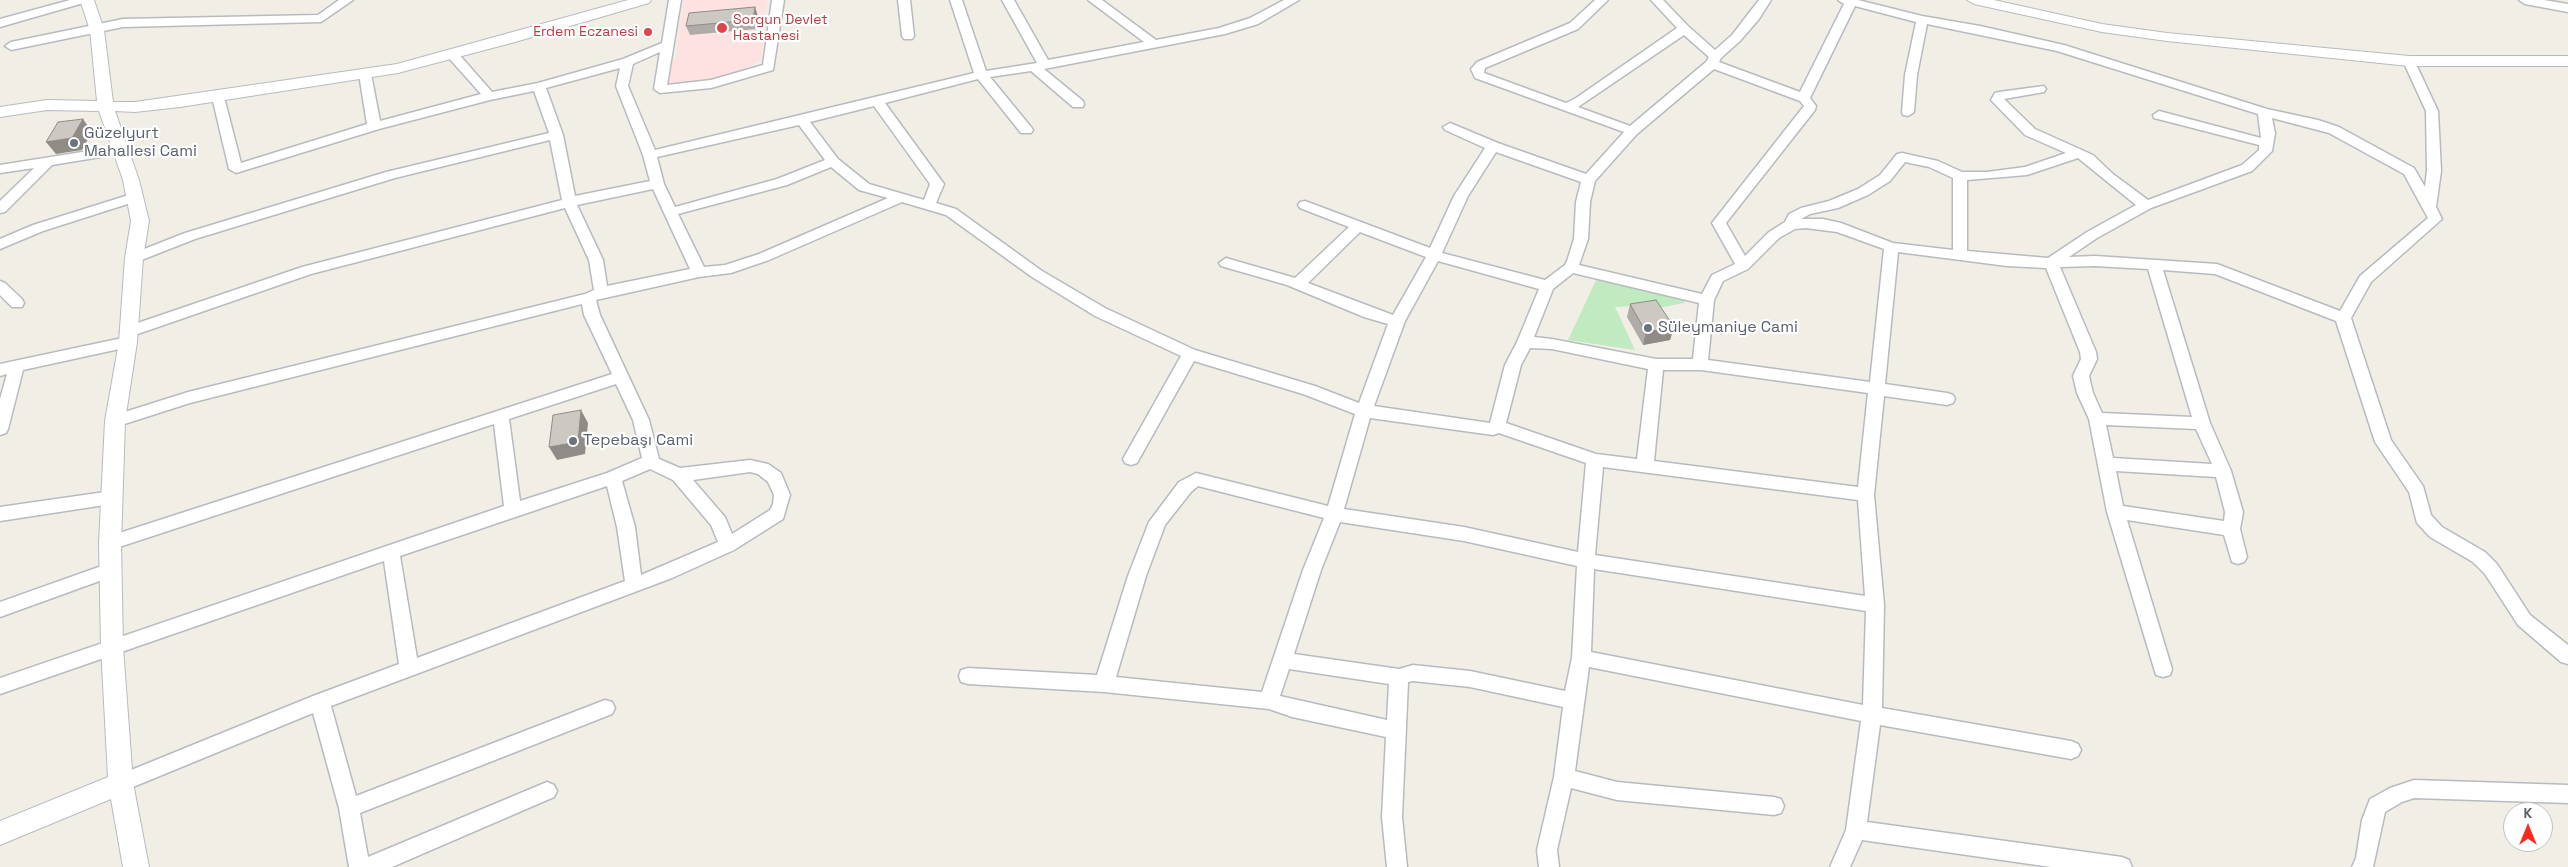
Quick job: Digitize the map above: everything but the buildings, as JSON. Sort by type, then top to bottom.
[{"type":"street","points":[[0,23],[83,0]]},
{"type":"street","points":[[87,0],[98,30],[105,105],[135,197],[140,221],[134,258],[128,337],[115,421],[110,543],[112,647],[121,783],[136,867]]},
{"type":"street","points":[[11,46],[24,41],[98,30],[123,23],[321,18],[346,0]]},
{"type":"street","points":[[0,112],[47,105],[135,107],[218,97],[365,74],[452,54],[644,0]]},
{"type":"street","points":[[675,0],[660,89],[711,84],[737,78],[769,66],[778,0]]},
{"type":"street","points":[[904,0],[908,36]]},
{"type":"street","points":[[956,0],[981,75],[1026,130]]},
{"type":"street","points":[[1008,0],[1039,65],[1078,104]]},
{"type":"street","points":[[650,154],[802,120],[981,75],[1238,26],[1293,0]]},
{"type":"street","points":[[1602,0],[1574,26],[1481,65],[1477,69],[1479,74],[1565,108],[1632,131]]},
{"type":"street","points":[[1657,0],[1714,60],[1804,98],[1810,106],[1809,110],[1720,223],[1743,266]]},
{"type":"street","points":[[802,120],[833,162],[864,187],[951,212],[1037,274],[1100,312],[1190,354],[1309,390],[1364,411],[1493,429],[1497,426],[1513,365],[1525,342],[1547,286],[1571,268],[1581,239],[1583,202],[1588,180],[1632,131],[1714,60],[1736,38],[1755,16],[1765,0]]},
{"type":"street","points":[[1974,0],[2118,30],[2408,61],[2568,61]]},
{"type":"street","points":[[2525,0],[2568,8]]},
{"type":"street","points":[[1099,1],[1153,43]]},
{"type":"street","points":[[1804,98],[1848,1],[1922,20],[1980,30],[2060,48],[2264,112],[2312,123],[2334,130],[2409,171],[2435,219],[2365,279],[2343,318],[2383,442],[2417,490],[2423,518],[2436,532],[2479,557],[2491,569],[2524,620],[2568,656]]},
{"type":"street","points":[[1908,112],[1911,75],[1922,20]]},
{"type":"street","points":[[1565,108],[1581,101],[1684,29]]},
{"type":"street","points":[[218,97],[236,169],[374,126],[489,96],[539,86],[627,62],[669,44]]},
{"type":"street","points":[[452,54],[489,96]]},
{"type":"street","points":[[2408,61],[2432,111],[2434,171],[2429,207]]},
{"type":"street","points":[[627,62],[622,86],[650,154],[657,184],[699,272]]},
{"type":"street","points":[[365,74],[374,126]]},
{"type":"street","points":[[539,86],[556,135],[568,202],[596,260],[599,286],[603,292]]},
{"type":"street","points":[[2040,89],[1999,96],[1996,100],[2030,132],[2088,158],[2108,178],[2146,205]]},
{"type":"street","points":[[877,101],[937,184],[933,197],[927,206]]},
{"type":"street","points":[[2051,263],[2092,235],[2146,205],[2247,168],[2265,151],[2268,133],[2264,112]]},
{"type":"street","points":[[2160,115],[2266,143]]},
{"type":"street","points":[[1450,126],[1493,146],[1588,180]]},
{"type":"street","points":[[134,258],[190,236],[391,175],[556,135]]},
{"type":"street","points":[[1269,701],[1312,570],[1334,514],[1364,411],[1397,321],[1434,255],[1461,196],[1493,146]]},
{"type":"street","points":[[0,169],[120,150]]},
{"type":"street","points":[[1790,226],[1794,217],[1806,211],[1833,205],[1863,192],[1884,178],[1902,157],[1933,164],[1960,176],[2027,172],[2077,154]]},
{"type":"street","points":[[671,212],[782,182],[833,162]]},
{"type":"street","points":[[0,209],[47,163]]},
{"type":"street","points":[[1960,176],[1960,255]]},
{"type":"street","points":[[0,370],[16,368],[128,337],[307,270],[568,202],[657,184]]},
{"type":"street","points":[[0,244],[38,228],[135,197]]},
{"type":"street","points":[[115,421],[198,395],[561,303],[588,298],[603,292],[699,272],[726,270],[764,257],[900,198]]},
{"type":"street","points":[[1305,205],[1434,255],[1547,286]]},
{"type":"street","points":[[1701,364],[1700,354],[1707,300],[1717,278],[1743,266],[1774,235],[1790,226],[1823,224],[1841,228],[1891,247],[1960,255],[2051,263],[2095,261],[2217,269],[2343,318]]},
{"type":"street","points":[[1298,284],[1358,226]]},
{"type":"street","points":[[1840,867],[1856,830],[1872,715],[1875,604],[1866,494],[1875,390],[1891,247]]},
{"type":"street","points":[[1226,263],[1298,284],[1370,313],[1397,321]]},
{"type":"street","points":[[2051,263],[2088,352],[2089,359],[2081,376],[2085,393],[2096,419],[2116,512],[2163,669]]},
{"type":"street","points":[[2154,266],[2202,423],[2224,471],[2234,512],[2230,529],[2238,557]]},
{"type":"street","points":[[1571,268],[1707,300]]},
{"type":"street","points":[[0,286],[17,303]]},
{"type":"street","points":[[588,298],[592,315],[641,420],[651,455],[650,462]]},
{"type":"street","points":[[1525,342],[1552,344],[1656,365],[1701,364],[1875,390],[1947,398]]},
{"type":"street","points":[[1131,459],[1190,354]]},
{"type":"street","points":[[1646,465],[1656,365]]},
{"type":"street","points":[[0,429],[16,368]]},
{"type":"street","points":[[110,543],[622,376]]},
{"type":"street","points":[[500,416],[513,510]]},
{"type":"street","points":[[2096,419],[2202,423]]},
{"type":"street","points":[[1497,426],[1594,460],[1866,494]]},
{"type":"street","points":[[1549,867],[1547,850],[1564,777],[1573,701],[1581,658],[1594,460]]},
{"type":"street","points":[[0,686],[513,510],[613,478],[650,462],[679,475],[719,522],[728,545]]},
{"type":"street","points":[[2107,464],[2224,471]]},
{"type":"street","points":[[0,833],[320,702],[666,573],[728,545],[777,514],[782,495],[775,478],[762,468],[750,466],[679,475]]},
{"type":"street","points":[[613,478],[626,527],[634,584]]},
{"type":"street","points":[[1104,684],[1137,576],[1158,522],[1185,487],[1196,479],[1334,514],[1464,534],[1586,561],[1875,604]]},
{"type":"street","points":[[0,514],[112,498]]},
{"type":"street","points":[[2116,512],[2230,529]]},
{"type":"street","points":[[391,552],[409,669]]},
{"type":"street","points":[[0,610],[110,570]]},
{"type":"street","points":[[1581,658],[1872,715],[2071,750]]},
{"type":"street","points":[[1283,660],[1399,677],[1413,673],[1470,679],[1573,701]]},
{"type":"street","points":[[968,676],[1104,684],[1269,701],[1292,709],[1395,730]]},
{"type":"street","points":[[1397,867],[1392,817],[1399,677]]},
{"type":"street","points":[[320,702],[349,808],[359,867]]},
{"type":"street","points":[[349,808],[605,708]]},
{"type":"street","points":[[1564,777],[1617,791],[1774,806]]},
{"type":"street","points":[[2362,867],[2366,859],[2376,806],[2397,794],[2414,789],[2568,794]]},
{"type":"street","points":[[368,867],[546,791]]},
{"type":"street","points":[[1856,830],[2122,867]]},
{"type":"shaded area","name":"Sorgun Devlet Hastanesi","points":[[683,0],[767,0],[761,60],[723,80],[667,86],[668,64],[676,57]]},
{"type":"green space","points":[[1597,278],[1685,300],[1684,303],[1658,308],[1648,305],[1615,307],[1635,350],[1568,340]]},
{"type":"place","name":"Sorgun Devlet Hastanesi","points":[[722,28]]},
{"type":"place","name":"Erdem Eczanesi","points":[[648,32]]},
{"type":"place","name":"Güzelyurt Mahallesi Cami","points":[[74,143]]},
{"type":"place","name":"Süleymaniye Cami","points":[[1648,328]]},
{"type":"place","name":"Tepebaşı Cami","points":[[573,441]]}]
